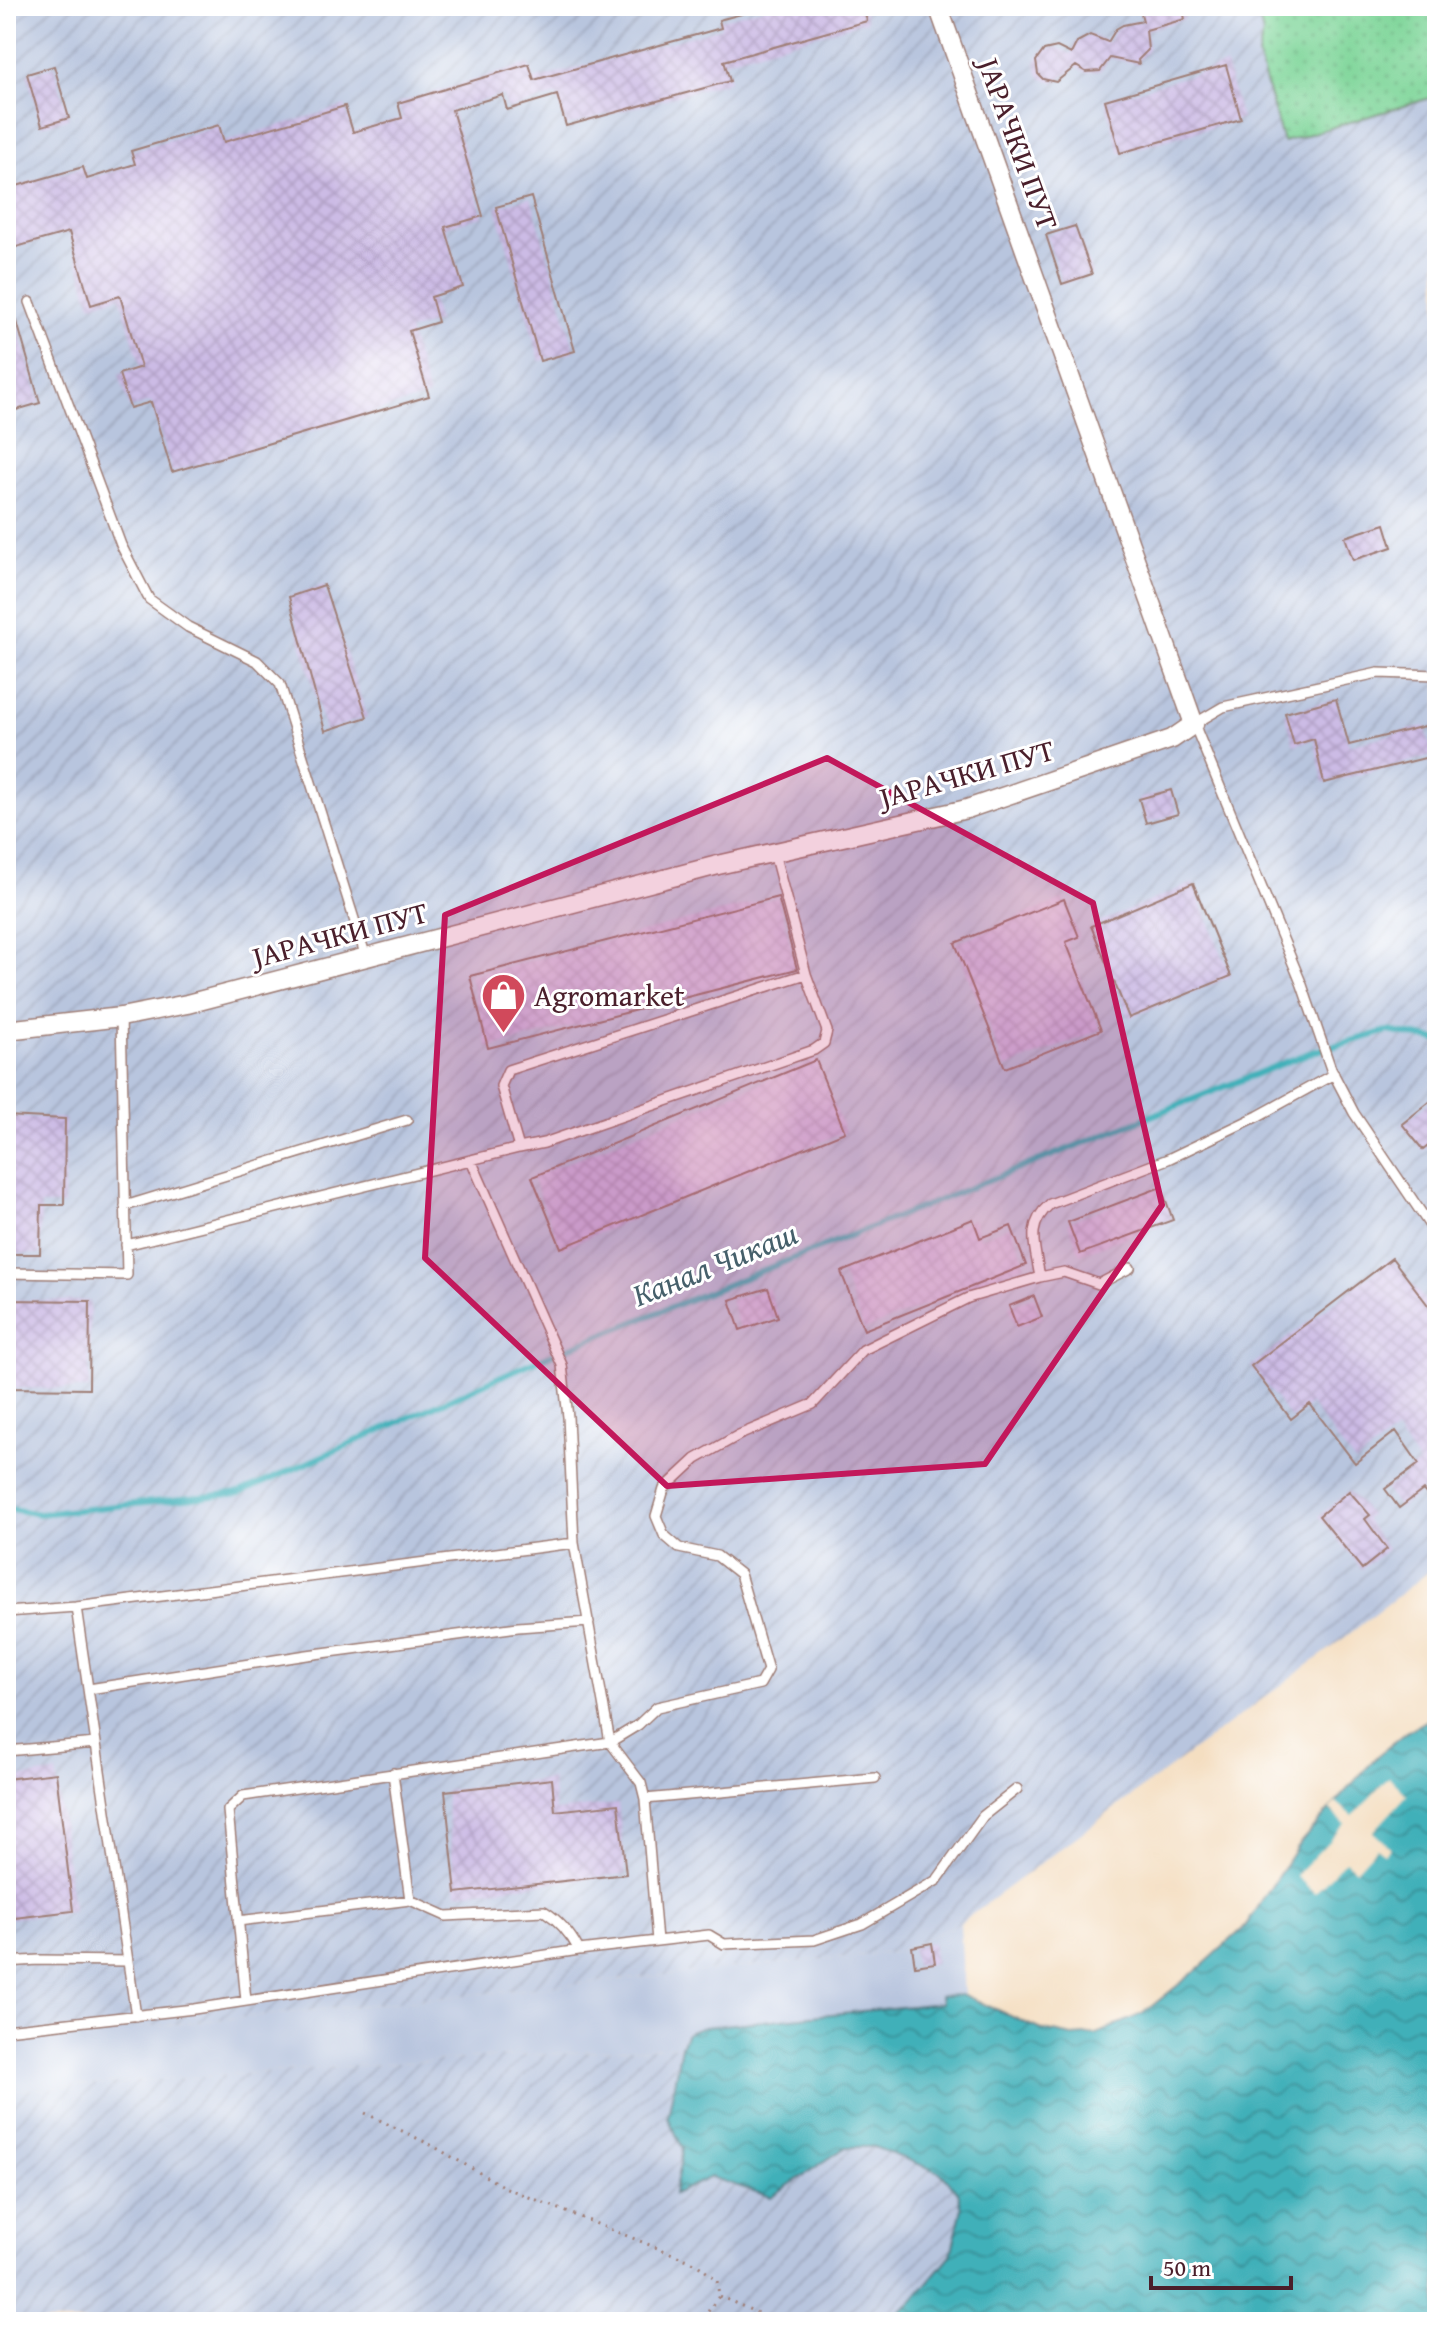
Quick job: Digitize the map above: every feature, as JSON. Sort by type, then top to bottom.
[{"type":"street","name":"ЈАРАЧКИ ПУТ","points":[[6,1030],[121,1017],[187,1004],[774,853],[967,809],[1172,739],[1194,724],[938,6]]},
{"type":"lane","points":[[30,302],[121,545],[149,599],[188,627],[257,661],[280,684],[366,957]]},
{"type":"lane","points":[[1437,675],[1378,673],[1223,707],[1194,724],[1302,985],[1332,1072],[1354,1113],[1437,1236]]},
{"type":"lane","points":[[126,1245],[544,1143],[814,1050],[824,1043],[827,1031],[806,974],[774,853]]},
{"type":"lane","points":[[519,1148],[501,1086],[508,1070],[806,974]]},
{"type":"lane","points":[[6,1273],[127,1275],[121,1017]]},
{"type":"lane","points":[[1040,1277],[1032,1235],[1038,1215],[1050,1204],[1168,1159],[1258,1116],[1332,1072]]},
{"type":"lane","points":[[125,1206],[407,1120]]},
{"type":"lane","points":[[471,1160],[562,1365],[568,1417],[574,1543],[610,1742],[641,1783],[645,1799],[657,1941]]},
{"type":"lane","points":[[246,2001],[228,1810],[243,1796],[610,1742],[638,1725],[657,1707],[760,1684],[768,1670],[740,1574],[717,1556],[679,1548],[664,1535],[656,1516],[664,1489],[696,1459],[717,1447],[813,1404],[863,1350],[968,1298],[1064,1272],[1099,1284],[1130,1268]]},
{"type":"lane","points":[[6,1612],[76,1607],[574,1543]]},
{"type":"lane","points":[[76,1607],[136,2016]]},
{"type":"lane","points":[[89,1689],[307,1655],[518,1627],[589,1622]]},
{"type":"lane","points":[[6,1751],[96,1743]]},
{"type":"lane","points":[[393,1773],[410,1900]]},
{"type":"lane","points":[[645,1799],[875,1778]]},
{"type":"lane","points":[[6,2030],[136,2016],[579,1950],[709,1935],[724,1944],[814,1940],[862,1924],[937,1880],[983,1816],[1017,1789]]},
{"type":"lane","points":[[238,1921],[410,1900],[446,1916],[544,1911],[571,1934],[579,1950]]},
{"type":"lane","points":[[6,1962],[128,1961]]},
{"type":"path","points":[[365,2113],[433,2146],[504,2187],[695,2263],[717,2280],[719,2296],[707,2313],[683,2322]]},
{"type":"path","points":[[719,2296],[778,2322]]},
{"type":"highlighted area","points":[[827,758],[1093,903],[1162,1205],[985,1464],[667,1486],[425,1258],[445,915]]},
{"type":"shaded area","points":[[6,6],[1437,6],[1437,1565],[1334,1646],[960,1923],[896,1952],[6,2041]]},
{"type":"shaded area","points":[[960,1923],[964,1995],[940,1996],[942,2003],[704,2027],[687,2033],[681,2046],[6,2091],[6,2041],[896,1952]]},
{"type":"shaded area","points":[[681,2046],[668,2117],[683,2149],[711,2177],[771,2197],[846,2147],[874,2147],[940,2172],[958,2192],[962,2208],[951,2256],[912,2302],[887,2322],[6,2322],[6,2091]]},
{"type":"green space","points":[[1256,6],[1437,6],[1437,96],[1283,142],[1258,55],[1263,34]]},
{"type":"water","points":[[1437,1714],[1437,2322],[887,2322],[912,2302],[951,2255],[962,2208],[958,2192],[940,2172],[874,2147],[846,2147],[771,2197],[711,2177],[674,2194],[683,2149],[668,2117],[681,2046],[687,2033],[704,2027],[941,2003],[940,1996],[964,1995],[1039,2029],[1073,2036],[1097,2034],[1142,2014],[1246,1926],[1298,1845],[1377,1756],[1408,1731]]},
{"type":"pier","points":[[1389,1777],[1407,1795],[1373,1832],[1390,1848],[1384,1854],[1376,1848],[1356,1870],[1345,1861],[1315,1893],[1296,1876],[1345,1824],[1329,1809],[1336,1802],[1353,1816]]},
{"type":"building","points":[[771,6],[863,6],[867,21],[724,61],[730,81],[566,126],[557,95],[507,110],[503,95],[452,110],[483,216],[445,227],[463,287],[431,297],[438,322],[409,331],[429,396],[172,472],[151,402],[130,408],[119,374],[141,367],[120,296],[91,305],[69,232],[6,250],[6,189],[83,167],[87,179],[135,164],[131,151],[219,125],[224,142],[345,106],[353,132],[402,118],[398,103],[529,64],[534,80],[721,28],[719,20]]},
{"type":"building","points":[[1139,6],[1182,6],[1185,19],[1146,30],[1148,50],[1138,60],[1139,64],[1110,58],[1100,71],[1086,72],[1076,66],[1056,82],[1043,79],[1038,74],[1036,61],[1044,50],[1057,47],[1071,54],[1077,42],[1090,35],[1108,42],[1116,29],[1143,21]]},
{"type":"building","points":[[1226,65],[1241,119],[1120,153],[1105,100]]},
{"type":"building","points":[[54,66],[69,118],[42,126],[27,74]]},
{"type":"building","points":[[531,197],[575,351],[540,361],[496,207]]},
{"type":"building","points":[[1075,226],[1092,274],[1062,284],[1046,235]]},
{"type":"building","points":[[10,297],[40,403],[6,413],[6,298]]},
{"type":"building","points":[[1385,524],[1392,547],[1353,560],[1345,537]]},
{"type":"building","points":[[324,585],[367,717],[325,731],[289,597]]},
{"type":"building","points":[[1336,699],[1349,745],[1425,726],[1433,756],[1324,783],[1314,739],[1294,745],[1285,713]]},
{"type":"building","points":[[1171,790],[1178,814],[1146,823],[1139,799]]},
{"type":"building","points":[[1193,883],[1231,976],[1129,1018],[1091,926]]},
{"type":"building","points":[[778,897],[797,969],[488,1048],[470,976]]},
{"type":"building","points":[[1064,899],[1079,937],[1066,942],[1101,1030],[1005,1068],[955,943]]},
{"type":"building","points":[[816,1060],[845,1132],[561,1248],[532,1177]]},
{"type":"building","points":[[1437,1096],[1437,1139],[1423,1150],[1402,1124]]},
{"type":"building","points":[[6,1116],[65,1119],[64,1205],[41,1205],[40,1254],[6,1254]]},
{"type":"building","points":[[1161,1187],[1173,1220],[1080,1254],[1068,1222]]},
{"type":"building","points":[[973,1219],[980,1238],[1011,1226],[1026,1265],[864,1330],[841,1272]]},
{"type":"building","points":[[1392,1258],[1437,1317],[1437,1507],[1423,1490],[1399,1508],[1385,1489],[1419,1464],[1396,1431],[1355,1463],[1310,1404],[1291,1419],[1251,1366]]},
{"type":"building","points":[[768,1288],[778,1317],[740,1330],[730,1300]]},
{"type":"building","points":[[1034,1296],[1042,1317],[1017,1327],[1009,1306]]},
{"type":"building","points":[[6,1300],[90,1301],[89,1389],[6,1388]]},
{"type":"building","points":[[1349,1491],[1370,1515],[1365,1519],[1387,1549],[1362,1569],[1319,1516]]},
{"type":"building","points":[[56,1773],[73,1911],[6,1919],[6,1779]]},
{"type":"building","points":[[552,1779],[555,1811],[618,1804],[626,1874],[456,1893],[445,1791]]},
{"type":"building","points":[[932,1943],[935,1963],[915,1966],[912,1947]]},
{"type":"waterway","name":"Канал Чикаш","points":[[6,1508],[39,1514],[240,1493],[533,1362],[1309,1053],[1388,1031],[1437,1040]]},
{"type":"place","name":"Agromarket","points":[[503,1035]]}]
